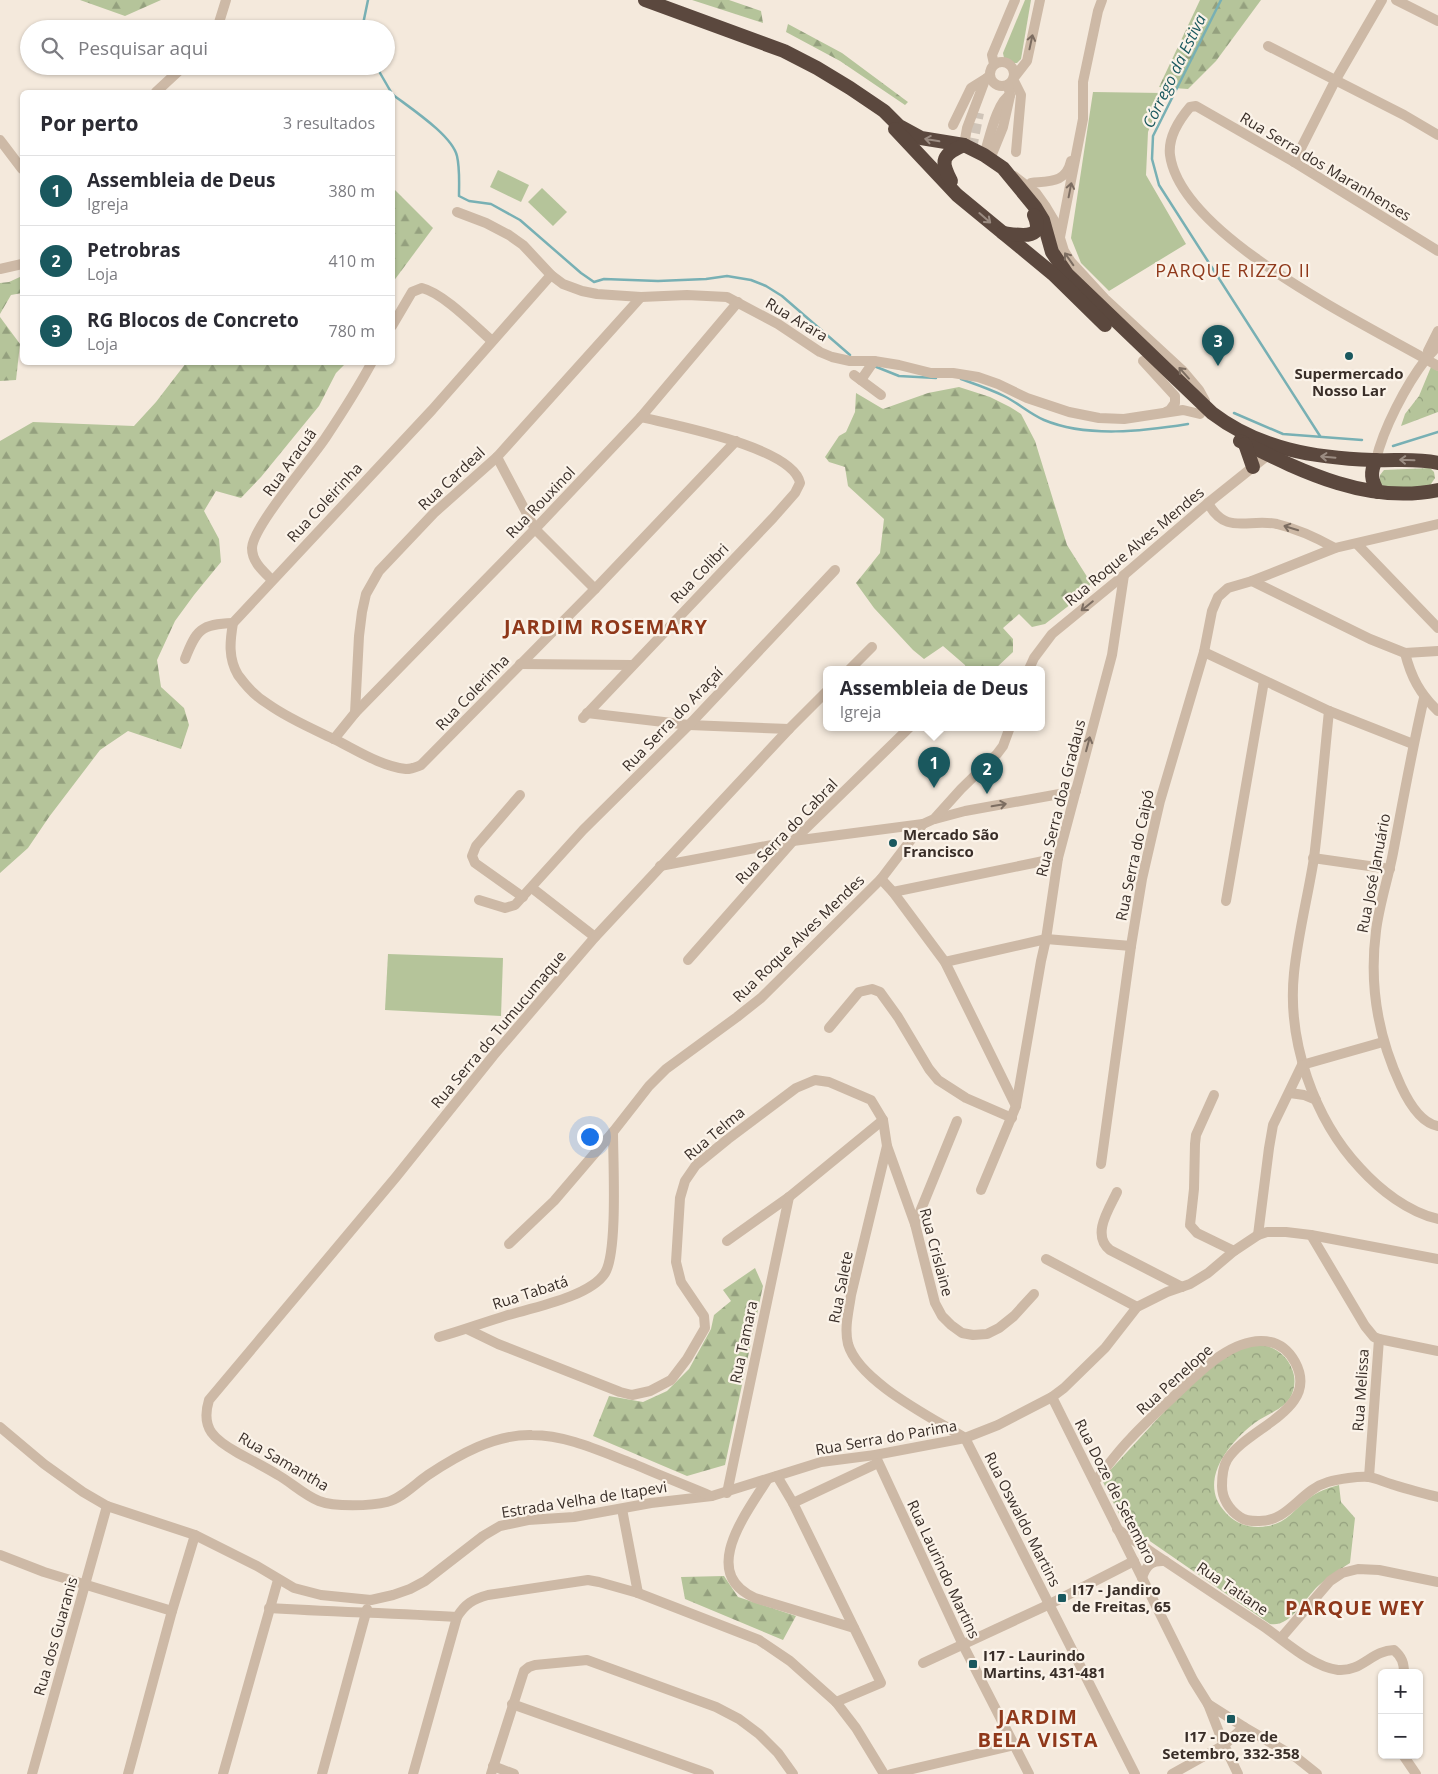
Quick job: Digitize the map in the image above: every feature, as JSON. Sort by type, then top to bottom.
[{"type":"highway","points":[[645,0],[784,51],[850,88],[884,111],[899,126],[921,138],[964,145],[1006,170],[1026,186],[1043,220],[1052,252],[1067,274],[1226,434],[1268,455],[1336,483],[1378,492],[1401,494],[1435,488]]},
{"type":"highway","points":[[850,88],[905,139],[959,195],[1003,234],[1053,274],[1143,361],[1206,414],[1249,436],[1306,455]]},
{"type":"highway","points":[[959,195],[943,163],[947,154],[964,145]]},
{"type":"highway","points":[[1003,234],[1029,235],[1038,228],[1026,186]]},
{"type":"highway","points":[[1245,444],[1252,469]]},
{"type":"highway","points":[[1268,455],[1274,453],[1436,464]]},
{"type":"highway","points":[[1376,460],[1371,473],[1378,492]]},
{"type":"street","points":[[220,20],[226,0]]},
{"type":"street","points":[[994,64],[992,55],[1016,0]]},
{"type":"street","points":[[1010,86],[1027,61],[1040,0]]},
{"type":"street","points":[[1060,238],[1083,119],[1083,82],[1102,0]]},
{"type":"street","points":[[1294,162],[1335,81],[1382,0]]},
{"type":"street","points":[[1396,0],[1438,21]]},
{"type":"street","points":[[1268,46],[1404,115],[1438,135]]},
{"type":"street","points":[[987,157],[1003,127],[1010,86],[1014,71],[1009,64],[1002,62],[994,64],[989,71],[989,76],[992,83],[1000,87],[1010,86],[1021,95],[1016,152]]},
{"type":"street","points":[[158,90],[174,75]]},
{"type":"street","points":[[979,113],[988,84],[988,77]]},
{"type":"street","points":[[953,124],[972,88],[988,77]]},
{"type":"street","points":[[964,145],[967,128],[985,80],[988,77]]},
{"type":"street","name":"Rua Serra dos Maranhenses","points":[[1426,359],[1300,288],[1242,248],[1206,218],[1186,194],[1174,172],[1170,155],[1170,142],[1175,130],[1190,107],[1197,107],[1294,162],[1438,251]]},
{"type":"street","points":[[1026,186],[1056,180],[1067,173],[1083,119]]},
{"type":"street","points":[[0,140],[20,166]]},
{"type":"street","points":[[1006,170],[1036,194],[1055,222]]},
{"type":"street","points":[[1026,186],[1050,201],[1064,251],[1071,262],[1105,298],[1183,371],[1199,390],[1206,414]]},
{"type":"street","name":"Rua Arara","points":[[457,212],[486,223],[508,235],[523,245],[551,275],[563,284],[582,292],[641,297],[686,294],[727,297],[778,324],[820,352],[832,357],[850,361],[874,361],[931,373],[953,373],[978,377],[1048,406],[1099,418],[1124,419],[1182,410],[1206,414]]},
{"type":"street","points":[[0,269],[20,264]]},
{"type":"street","name":"Rua Coleirinha","points":[[233,623],[432,410],[551,275]]},
{"type":"street","points":[[395,321],[412,292],[422,288],[432,292],[456,309],[492,341]]},
{"type":"street","name":"Rua Cardeal","points":[[355,713],[359,636],[366,594],[379,571],[434,513],[497,457],[641,297]]},
{"type":"street","name":"Rua Rouxinol","points":[[334,739],[355,713],[535,529],[641,417],[738,302]]},
{"type":"street","points":[[1376,460],[1384,433],[1426,359],[1438,331]]},
{"type":"street","points":[[1426,359],[1434,352],[1438,344]]},
{"type":"street","points":[[1426,359],[1438,366]]},
{"type":"street","points":[[874,361],[858,378],[881,395]]},
{"type":"street","points":[[1143,361],[1175,396],[1176,400],[1173,407],[1165,413]]},
{"type":"street","name":"Rua Aracuã","points":[[272,580],[253,557],[253,540],[266,519],[326,438],[370,365]]},
{"type":"street","points":[[641,417],[736,441]]},
{"type":"street","name":"Rua Colibri","points":[[689,724],[585,716],[795,493],[800,483],[792,470],[763,451],[736,441]]},
{"type":"street","name":"Rua Colerinha","points":[[334,739],[386,764],[406,769],[415,768],[428,760],[736,441]]},
{"type":"street","name":"Rua Roque Alves Mendes","points":[[1030,666],[1052,634],[1268,455]]},
{"type":"street","points":[[497,457],[535,529],[595,589]]},
{"type":"street","points":[[1252,469],[1268,464],[1286,463]]},
{"type":"street","points":[[1208,503],[1214,515],[1221,520],[1230,523],[1275,524],[1313,536],[1335,548]]},
{"type":"street","name":"Rua Serra do Caipó","points":[[1101,1164],[1142,879],[1160,801],[1204,652],[1212,610],[1218,597],[1228,588],[1252,581],[1335,548],[1438,525]]},
{"type":"street","points":[[1357,544],[1438,628]]},
{"type":"street","name":"Rua Serra do Araçaí","points":[[479,900],[505,908],[515,905],[583,830],[689,724],[835,570]]},
{"type":"street","name":"Rua Serra doa Gradaus","points":[[980,1190],[1016,1106],[1040,962],[1046,939],[1058,858],[1112,655],[1124,575]]},
{"type":"street","points":[[1252,581],[1370,638],[1405,652],[1438,652]]},
{"type":"street","points":[[185,660],[201,629],[208,625],[233,623],[230,639],[232,663],[245,684],[270,706],[334,739]]},
{"type":"street","points":[[853,666],[872,647]]},
{"type":"street","points":[[1204,652],[1329,711],[1413,744]]},
{"type":"street","points":[[1405,652],[1409,671],[1424,698],[1438,712]]},
{"type":"street","points":[[520,664],[632,665]]},
{"type":"street","points":[[1226,901],[1264,681]]},
{"type":"street","name":"Rua Serra do Tumucumaque","points":[[208,1400],[396,1177],[493,1056],[596,937],[789,728],[823,695]]},
{"type":"street","name":"Rua José Januário","points":[[1424,698],[1376,931],[1375,1003],[1383,1042],[1398,1079],[1414,1108],[1424,1119],[1438,1126]]},
{"type":"street","points":[[1329,711],[1314,858],[1294,974],[1294,1010],[1302,1065],[1316,1100],[1340,1144],[1351,1158],[1368,1177],[1398,1200],[1428,1216],[1438,1218]]},
{"type":"street","points":[[689,724],[789,728]]},
{"type":"street","name":"Rua Serra do Cabral","points":[[688,960],[793,842],[906,731]]},
{"type":"street","name":"Rua Roque Alves Mendes","points":[[509,1244],[554,1201],[613,1132],[649,1086],[666,1070],[761,998],[880,879],[923,824],[934,819],[998,754],[1009,731]]},
{"type":"street","points":[[961,790],[961,800],[965,811]]},
{"type":"street","points":[[934,819],[965,811],[1076,791]]},
{"type":"street","points":[[520,796],[476,846],[472,856],[476,863],[522,897]]},
{"type":"street","points":[[660,866],[793,842],[923,824]]},
{"type":"street","points":[[893,892],[1058,858]]},
{"type":"street","points":[[1314,858],[1390,869]]},
{"type":"street","points":[[880,879],[893,892],[945,962],[1016,1106]]},
{"type":"street","points":[[532,888],[596,937]]},
{"type":"street","points":[[945,962],[1046,939],[1131,946]]},
{"type":"street","points":[[829,1028],[859,992],[872,989],[880,992],[898,1016],[928,1069],[938,1080],[966,1098],[1012,1118]]},
{"type":"street","points":[[1302,1065],[1383,1042]]},
{"type":"street","points":[[1302,1065],[1273,1125],[1258,1235],[1267,1232],[1311,1235],[1438,1259]]},
{"type":"street","name":"Rua Telma","points":[[468,1329],[498,1344],[620,1392],[632,1395],[662,1386],[679,1372],[705,1328],[702,1310],[681,1282],[676,1262],[680,1198],[684,1181],[696,1165],[728,1138],[796,1088],[815,1080],[829,1082],[871,1100],[883,1120],[887,1146]]},
{"type":"street","points":[[1290,1093],[1304,1095],[1316,1100]]},
{"type":"street","points":[[1214,1095],[1196,1135],[1194,1144],[1194,1189],[1190,1225],[1197,1233],[1234,1251]]},
{"type":"street","points":[[727,1242],[789,1197],[883,1120]]},
{"type":"street","points":[[916,1224],[957,1121]]},
{"type":"street","name":"Rua Tabatá","points":[[439,1337],[561,1300],[592,1285],[606,1272],[610,1260],[612,1238],[613,1132]]},
{"type":"street","name":"Rua Crislaine","points":[[887,1146],[916,1224],[935,1304],[942,1316],[962,1332],[973,1335],[987,1334],[999,1328],[1014,1316],[1034,1294]]},
{"type":"street","name":"Rua Salete","points":[[887,1146],[851,1295],[847,1318],[848,1344],[854,1358],[879,1383],[965,1438]]},
{"type":"street","points":[[1117,1192],[1101,1232],[1101,1239],[1104,1245],[1110,1250],[1182,1287]]},
{"type":"street","name":"Rua Tamara","points":[[727,1493],[789,1197]]},
{"type":"street","name":"Rua Serra do Parima","points":[[727,1493],[821,1462],[877,1459],[965,1438],[1018,1416],[1052,1397],[1081,1373],[1105,1348],[1137,1307],[1208,1274],[1234,1251],[1258,1235]]},
{"type":"street","name":"Rua Melissa","points":[[1311,1235],[1365,1326],[1374,1337],[1379,1339],[1368,1477]]},
{"type":"street","points":[[1046,1259],[1137,1307]]},
{"type":"street","points":[[1379,1339],[1438,1351]]},
{"type":"street","name":"Rua Penelope","points":[[1095,1481],[1130,1438],[1184,1386],[1220,1355],[1258,1340],[1273,1341],[1284,1347],[1299,1369],[1301,1382],[1299,1393],[1292,1404],[1279,1417],[1240,1444],[1226,1461],[1222,1478],[1222,1491],[1226,1502],[1232,1510],[1247,1521],[1267,1521],[1290,1510],[1312,1488],[1328,1482],[1368,1477],[1438,1497]]},
{"type":"street","name":"Rua Doze de Setembro","points":[[1052,1397],[1193,1680],[1208,1704],[1238,1774]]},
{"type":"street","name":"Rua Samantha","points":[[208,1400],[207,1425],[217,1439],[279,1475],[303,1492],[319,1501],[330,1504],[387,1502],[397,1498],[428,1475],[465,1453],[500,1439],[534,1434],[574,1442],[712,1496]]},
{"type":"street","name":"Estrada Velha de Itapevi","points":[[0,1427],[44,1464],[106,1506],[195,1535],[257,1566],[294,1588],[308,1593],[341,1598],[371,1600],[410,1589],[425,1581],[483,1536],[500,1526],[528,1520],[574,1517],[651,1503],[727,1493]]},
{"type":"street","name":"Rua Oswaldo Martins","points":[[965,1438],[1134,1774]]},
{"type":"street","points":[[793,1504],[877,1459]]},
{"type":"street","name":"Rua Laurindo Martins","points":[[877,1459],[963,1645],[1029,1774]]},
{"type":"street","points":[[777,1476],[793,1504],[881,1683],[836,1702]]},
{"type":"street","points":[[766,1480],[735,1533],[730,1546],[729,1567],[732,1578],[738,1588],[745,1594],[854,1628]]},
{"type":"street","name":"Rua dos Guaranis","points":[[32,1774],[106,1506]]},
{"type":"street","points":[[622,1509],[638,1593]]},
{"type":"street","name":"Rua Tatiane","points":[[1117,1529],[1313,1661],[1338,1670],[1349,1669],[1360,1666],[1386,1650],[1394,1650],[1400,1655],[1404,1669]]},
{"type":"street","points":[[128,1774],[172,1611],[195,1535]]},
{"type":"street","points":[[0,1555],[44,1572],[172,1611]]},
{"type":"street","points":[[923,1664],[1050,1604],[1134,1560]]},
{"type":"street","points":[[1142,1578],[1148,1565],[1153,1562],[1165,1561]]},
{"type":"street","points":[[1281,1638],[1330,1581],[1342,1573],[1358,1569],[1379,1570],[1438,1582]]},
{"type":"street","points":[[223,1774],[278,1580]]},
{"type":"street","points":[[413,1774],[423,1745],[457,1617],[462,1608],[475,1599],[523,1589],[577,1581],[599,1582],[638,1593],[759,1640],[790,1661],[836,1702],[856,1728],[884,1774]]},
{"type":"street","points":[[322,1774],[365,1612],[371,1600]]},
{"type":"street","points":[[269,1608],[392,1612],[457,1617]]},
{"type":"street","points":[[514,1774],[492,1770],[522,1674],[529,1667],[535,1665],[587,1660],[728,1712],[768,1742],[793,1774]]},
{"type":"street","points":[[512,1704],[709,1774]]},
{"type":"street","name":"Rua Doze de Setembro","points":[[1208,1704],[1297,1758],[1317,1774]]},
{"type":"street","points":[[1172,1774],[1224,1745],[1244,1727]]},
{"type":"street","points":[[891,1774],[1014,1745]]},
{"type":"street","points":[[1405,1759],[1416,1774]]},
{"type":"green space","points":[[80,0],[161,0],[125,16]]},
{"type":"green space","points":[[692,0],[729,0],[761,11],[763,23]]},
{"type":"green space","points":[[1025,0],[1031,0],[1021,59],[1017,63],[1011,63],[1004,58],[1003,53]]},
{"type":"green space","points":[[1200,0],[1261,0],[1216,61],[1188,89],[1159,87]]},
{"type":"green space","points":[[788,24],[842,53],[908,102],[905,105],[840,61],[786,32]]},
{"type":"green space","points":[[1093,92],[1163,93],[1148,132],[1146,175],[1186,244],[1109,291],[1081,263],[1071,238]]},
{"type":"green space","points":[[498,170],[529,185],[521,202],[490,187]]},
{"type":"green space","points":[[542,188],[567,212],[553,226],[528,202]]},
{"type":"green space","points":[[395,190],[433,228],[395,279]]},
{"type":"green space","points":[[20,277],[20,293],[11,295],[0,314],[0,283],[9,282]]},
{"type":"green space","points":[[0,317],[20,344],[16,380],[0,381]]},
{"type":"green space","points":[[184,365],[344,365],[336,373],[319,406],[261,477],[241,498],[216,491],[204,511],[219,539],[221,562],[175,621],[157,660],[161,687],[184,708],[189,725],[181,749],[128,731],[100,750],[28,848],[0,873],[0,441],[33,422],[134,426],[156,402]]},
{"type":"green space","points":[[1431,367],[1438,371],[1438,412],[1401,426],[1405,414],[1419,396]]},
{"type":"green space","points":[[959,387],[990,397],[1021,414],[1035,441],[1067,545],[1091,583],[1084,594],[1045,624],[1032,627],[1019,614],[1003,628],[1013,639],[1013,652],[998,666],[965,666],[943,646],[924,659],[913,650],[874,608],[856,583],[880,553],[884,519],[848,486],[845,467],[829,462],[825,457],[839,436],[846,432],[855,412],[856,393],[883,409],[928,393]]},
{"type":"green space","points":[[1430,468],[1434,472],[1435,478],[1429,487],[1384,487],[1380,483],[1380,475],[1384,470]]},
{"type":"green space","points":[[388,954],[503,958],[501,1016],[385,1010]]},
{"type":"green space","points":[[755,1268],[763,1286],[725,1465],[687,1476],[593,1436],[609,1396],[643,1402],[667,1391],[689,1369],[711,1329],[714,1315],[731,1301],[723,1290]]},
{"type":"green space","points":[[1265,1345],[1282,1354],[1288,1360],[1294,1376],[1293,1391],[1283,1406],[1246,1430],[1227,1451],[1215,1476],[1214,1489],[1218,1501],[1226,1513],[1235,1521],[1245,1525],[1262,1527],[1280,1522],[1290,1516],[1315,1494],[1339,1485],[1341,1502],[1355,1518],[1350,1563],[1318,1586],[1291,1617],[1277,1624],[1270,1624],[1123,1522],[1103,1482],[1104,1477],[1185,1389],[1222,1357],[1247,1346]]},
{"type":"green space","points":[[724,1576],[738,1597],[796,1616],[783,1640],[685,1599],[681,1577]]},
{"type":"waterway","points":[[364,20],[368,0]]},
{"type":"waterway","name":"Córrego da Estiva","points":[[1221,0],[1153,136],[1152,159],[1159,185],[1320,436]]},
{"type":"waterway","points":[[381,75],[390,90]]},
{"type":"waterway","points":[[395,96],[429,122],[454,148],[459,166],[459,196],[469,201],[491,204],[520,220],[594,282],[604,279],[658,281],[727,276],[751,280],[766,286],[782,296],[850,355]]},
{"type":"waterway","points":[[874,366],[899,376],[936,378]]},
{"type":"waterway","points":[[961,379],[1004,396],[1034,415],[1061,426],[1097,431],[1134,431],[1188,424]]},
{"type":"waterway","points":[[1234,413],[1283,434],[1362,440]]},
{"type":"waterway","points":[[1393,446],[1438,432]]},
{"type":"tunnel","points":[[972,148],[979,113]]},
{"type":"place","name":"Supermercado Nosso Lar","points":[[1349,356]]},
{"type":"place","name":"RG Blocos de Concreto","points":[[1218,366]]},
{"type":"place","name":"Assembleia de Deus","points":[[934,788]]},
{"type":"place","name":"Petrobras","points":[[987,794]]},
{"type":"place","name":"Mercado São Francisco","points":[[893,843]]},
{"type":"place","name":"I17 - Jandiro de Freitas, 65","points":[[1062,1598]]},
{"type":"place","name":"I17 - Laurindo Martins, 431-481","points":[[973,1664]]},
{"type":"place","name":"I17 - Doze de Setembro, 332-358","points":[[1231,1719]]},
{"type":"district","name":"PARQUE RIZZO II","points":[[1233,270]]},
{"type":"district","name":"JARDIM ROSEMARY","points":[[606,626]]},
{"type":"district","name":"PARQUE WEY","points":[[1355,1607]]},
{"type":"district","name":"JARDIM BELA VISTA","points":[[1038,1728]]}]
